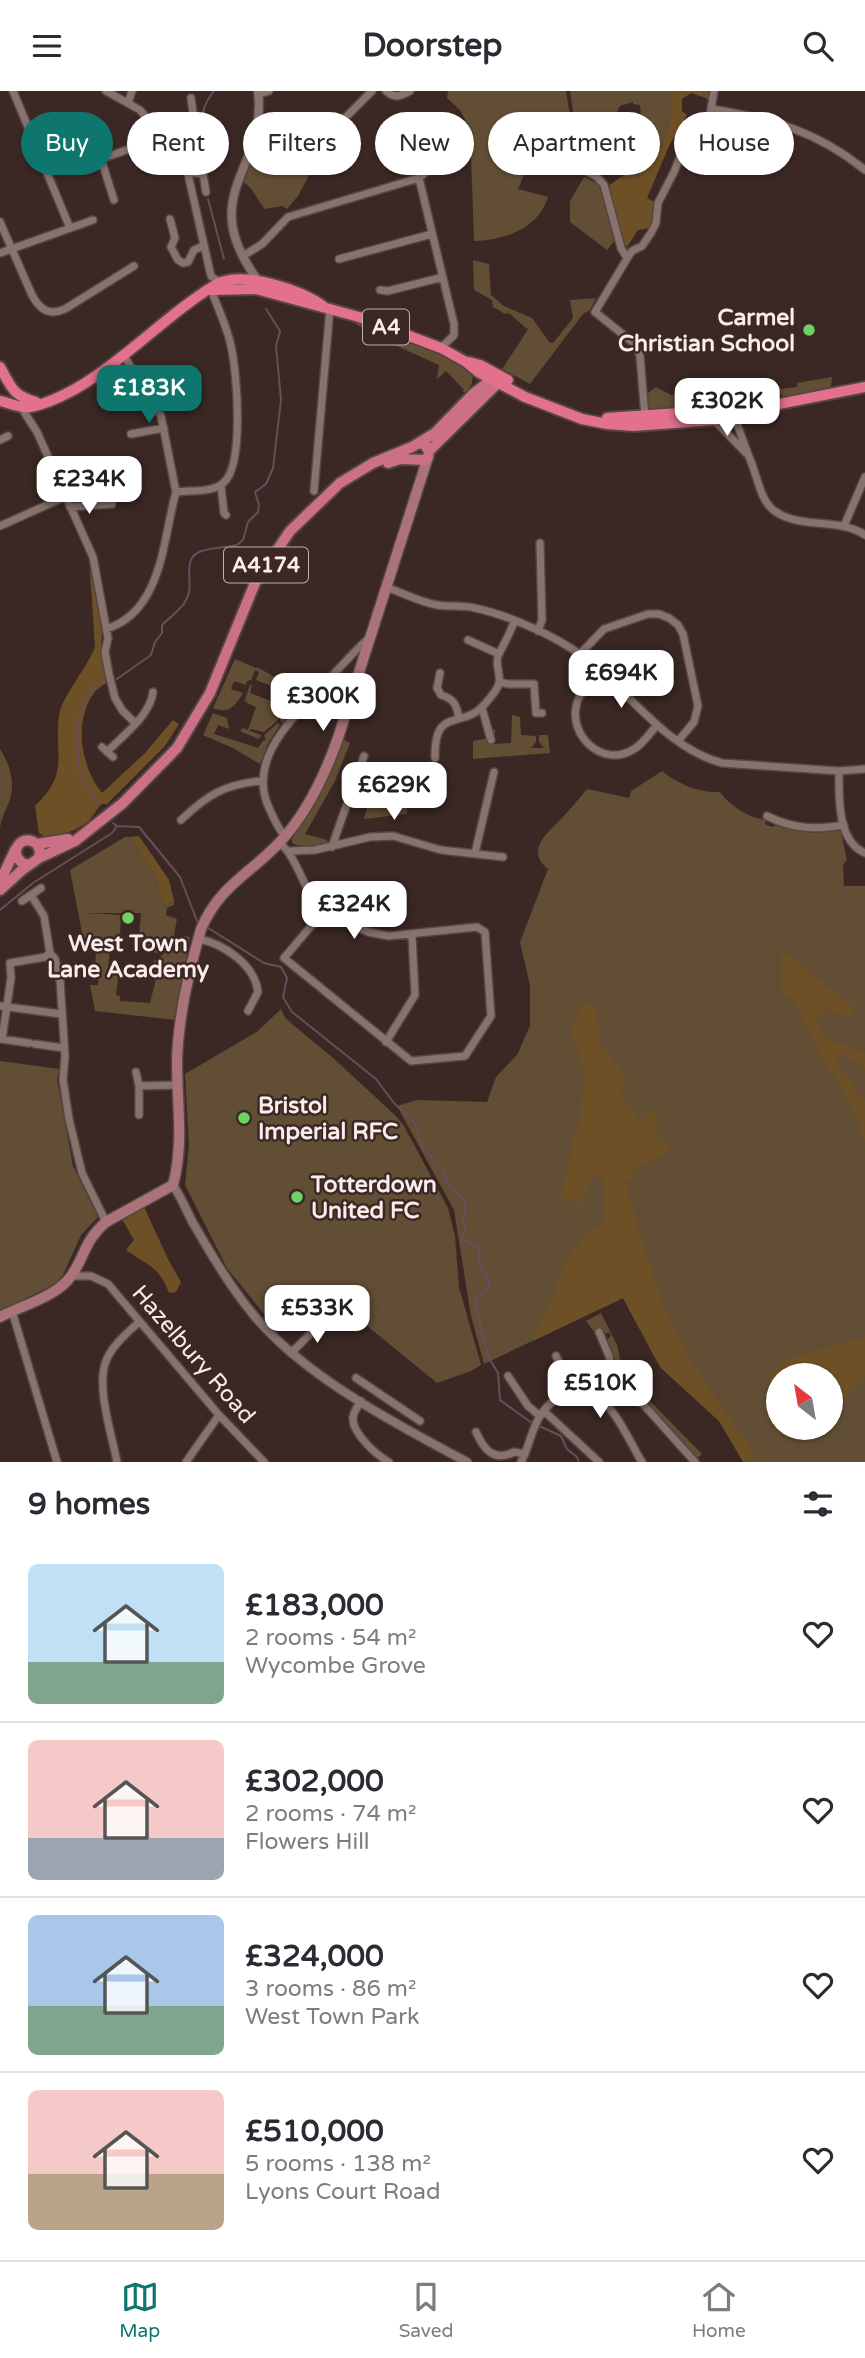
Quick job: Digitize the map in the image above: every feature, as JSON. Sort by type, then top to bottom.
[{"type":"highway","name":"A4","points":[[216,287],[218,292],[252,284],[309,296],[326,307],[441,348],[478,372],[591,415],[612,419],[722,410],[733,413]]},
{"type":"highway","points":[[0,401],[25,408],[49,401],[85,383],[198,297],[216,287]]},
{"type":"highway","name":"A4","points":[[466,362],[480,365],[496,379],[555,409],[607,424],[634,426],[726,418],[733,413],[865,387]]},
{"type":"highway","points":[[2,371],[25,408]]},
{"type":"highway","points":[[0,392],[5,385],[2,371]]},
{"type":"highway","name":"A4","points":[[814,398],[823,400],[865,394]]},
{"type":"main road","points":[[474,393],[478,372]]},
{"type":"main road","name":"A4174","points":[[0,890],[34,861],[75,841],[89,830],[138,789],[177,748],[210,693],[255,583],[290,531],[340,483],[357,472],[415,452],[474,393],[496,379]]},
{"type":"main road","name":"A4174","points":[[415,452],[422,461],[496,379]]},
{"type":"main road","points":[[0,1317],[59,1288],[71,1276],[91,1236],[106,1222],[173,1185],[179,1161],[177,1058],[181,1022],[202,929],[225,890],[282,839],[306,807],[326,768],[422,481],[427,447],[415,452],[422,481]]},
{"type":"main road","name":"A4174","points":[[16,848],[24,840],[37,844],[64,841],[89,830]]},
{"type":"main road","points":[[16,848],[17,860],[34,861],[40,851],[37,844]]},
{"type":"main road","points":[[0,882],[16,848]]},
{"type":"street","points":[[13,91],[70,228]]},
{"type":"street","points":[[106,91],[142,112]]},
{"type":"street","points":[[128,103],[132,91]]},
{"type":"street","points":[[259,112],[259,92],[269,91]]},
{"type":"street","points":[[351,112],[372,91]]},
{"type":"street","points":[[386,91],[394,97],[410,91]]},
{"type":"street","points":[[645,417],[640,356],[636,345],[595,312],[627,258],[632,251],[642,246],[651,233],[656,223],[658,203],[684,147],[708,127],[714,91]]},
{"type":"street","points":[[191,98],[193,112]]},
{"type":"street","points":[[712,109],[759,117],[802,130],[829,144],[865,170]]},
{"type":"street","points":[[243,167],[230,207],[233,232],[252,284]]},
{"type":"street","points":[[106,175],[114,200]]},
{"type":"street","points":[[176,492],[221,486],[227,481],[233,461],[239,401],[231,345],[203,246],[187,175]]},
{"type":"street","points":[[204,175],[206,192]]},
{"type":"street","points":[[243,256],[262,244],[288,217],[421,175]]},
{"type":"street","points":[[593,175],[604,185],[621,248],[627,258]]},
{"type":"street","points":[[419,177],[454,324],[454,335],[441,348]]},
{"type":"street","points":[[170,219],[175,238],[171,247],[178,260],[188,262],[194,250],[203,246]]},
{"type":"street","points":[[0,253],[93,220]]},
{"type":"street","points":[[0,222],[37,305],[51,313],[65,309],[134,266]]},
{"type":"street","points":[[340,259],[432,234]]},
{"type":"street","points":[[380,290],[388,291],[443,277]]},
{"type":"street","points":[[314,491],[326,307]]},
{"type":"street","points":[[106,628],[117,625],[136,609],[155,579],[166,545],[176,492],[164,428],[156,405],[122,354]]},
{"type":"street","points":[[25,408],[97,569],[108,638],[105,652],[110,678],[122,710],[135,723]]},
{"type":"street","points":[[733,413],[762,497],[769,506],[797,521],[844,526],[865,535]]},
{"type":"street","points":[[714,420],[747,453]]},
{"type":"street","points":[[131,434],[164,428]]},
{"type":"street","points":[[0,440],[8,436]]},
{"type":"street","points":[[58,478],[84,470],[121,468]]},
{"type":"street","points":[[844,526],[865,477]]},
{"type":"street","points":[[221,486],[223,513],[226,515]]},
{"type":"street","points":[[0,526],[66,496]]},
{"type":"street","points":[[70,507],[112,504]]},
{"type":"street","points":[[538,631],[542,620],[540,543]]},
{"type":"street","points":[[386,587],[437,605],[472,607],[554,638],[580,654],[657,725],[692,752],[722,763],[839,771],[865,769]]},
{"type":"street","points":[[580,654],[604,629],[648,614],[659,614],[678,625],[683,634],[698,706],[694,722],[678,741]]},
{"type":"street","points":[[435,758],[436,735],[442,726],[482,708],[500,682],[497,665],[499,654],[514,622]]},
{"type":"street","points":[[323,912],[284,958],[411,1061],[462,1058],[491,1017],[485,932],[477,927],[389,936],[368,932],[323,912],[313,902],[263,796],[262,781],[270,752],[289,722],[370,637]]},
{"type":"street","points":[[468,640],[499,654]]},
{"type":"street","points":[[600,672],[579,696],[575,706],[575,721],[586,744],[606,753],[627,753],[638,747],[657,725]]},
{"type":"street","points":[[440,673],[437,688],[441,695],[451,698],[456,704],[459,717]]},
{"type":"street","points":[[500,682],[534,684],[536,713],[542,713]]},
{"type":"street","points":[[323,686],[352,694]]},
{"type":"street","points":[[108,752],[147,710],[152,702],[153,692]]},
{"type":"street","points":[[482,708],[491,740]]},
{"type":"street","points":[[332,847],[345,803],[351,794],[364,757]]},
{"type":"street","points":[[839,771],[839,792],[847,838],[852,845],[865,853]]},
{"type":"street","points":[[475,853],[494,772]]},
{"type":"street","points":[[181,820],[211,795],[228,786],[262,781]]},
{"type":"street","points":[[767,816],[781,823],[803,828],[844,825]]},
{"type":"street","points":[[289,851],[332,847],[370,837],[393,836],[441,850],[503,856]]},
{"type":"street","points":[[22,901],[41,888]]},
{"type":"street","points":[[31,895],[44,916],[50,953],[55,959],[59,978],[64,1048],[63,1080],[79,1161],[82,1173],[106,1222]]},
{"type":"street","points":[[202,929],[207,940],[239,959],[253,975],[258,992],[248,1011]]},
{"type":"street","points":[[386,1042],[415,995],[412,935]]},
{"type":"street","points":[[50,953],[45,957],[10,963],[1,1039],[64,1048]]},
{"type":"street","points":[[4,1006],[61,1014]]},
{"type":"street","points":[[136,1072],[139,1115]]},
{"type":"street","points":[[139,1086],[177,1085]]},
{"type":"street","points":[[173,1185],[237,1293],[261,1323],[292,1353],[387,1418],[467,1462]]},
{"type":"street","name":"Hazelbury Road","points":[[77,1264],[91,1276],[108,1284],[219,1415],[264,1462]]},
{"type":"street","points":[[71,1276],[91,1276]]},
{"type":"street","points":[[12,1311],[57,1462]]},
{"type":"street","points":[[292,1353],[325,1319]]},
{"type":"street","points":[[117,1462],[104,1395],[105,1364],[111,1351],[139,1322]]},
{"type":"street","points":[[599,1332],[609,1356],[615,1393]]},
{"type":"street","points":[[556,1356],[566,1376],[569,1392]]},
{"type":"street","points":[[508,1376],[539,1420],[599,1462]]},
{"type":"street","points":[[356,1378],[420,1421]]},
{"type":"street","points":[[379,1393],[386,1383]]},
{"type":"street","points":[[476,1432],[485,1450],[495,1456],[507,1456],[514,1451],[523,1458],[539,1420],[555,1399],[569,1392],[591,1393],[604,1401],[642,1462]]},
{"type":"street","points":[[604,1401],[615,1393]]},
{"type":"street","points":[[615,1393],[642,1403],[695,1462]]},
{"type":"street","points":[[361,1401],[354,1412],[354,1424],[369,1448],[388,1462]]},
{"type":"street","points":[[387,1418],[396,1404]]},
{"type":"street","points":[[186,1462],[219,1415]]},
{"type":"shaded area","points":[[448,91],[566,91],[570,112],[488,112],[488,175],[524,175],[518,189],[548,197],[537,217],[519,231],[474,241],[472,175],[474,175],[474,112],[461,112],[447,98]]},
{"type":"shaded area","points":[[570,91],[671,91],[671,116],[660,149],[660,112],[641,112],[640,105],[633,102],[620,106],[617,112],[573,112]]},
{"type":"shaded area","points":[[671,91],[711,91],[709,102],[706,98],[691,93],[682,99],[683,112],[674,112],[674,137],[660,167],[660,149],[671,116]]},
{"type":"shaded area","points":[[245,175],[309,175],[298,196],[287,209],[282,206],[265,209],[243,182]]},
{"type":"shaded area","points":[[624,175],[638,175],[623,180],[621,177]]},
{"type":"shaded area","points":[[631,175],[657,175],[647,198],[656,203],[650,228],[638,230],[627,247],[620,238],[607,187],[621,177],[623,180]]},
{"type":"shaded area","points":[[584,177],[602,186],[616,239],[607,250],[570,222],[570,201]]},
{"type":"shaded area","points":[[473,260],[489,264],[491,295],[504,306],[532,318],[550,343],[554,342],[573,318],[570,300],[596,298],[590,310],[583,314],[530,384],[502,369],[529,328],[509,313],[505,314],[493,307],[492,300],[474,290]]},
{"type":"shaded area","points":[[339,315],[408,338],[445,354],[469,370],[471,386],[466,392],[462,392],[464,390],[446,371],[437,379],[439,365]]},
{"type":"shaded area","points":[[832,377],[831,387],[783,397],[778,390],[780,386],[781,389],[797,387],[797,383]]},
{"type":"shaded area","points":[[656,387],[671,395],[725,390],[727,395],[751,392],[751,388],[763,387],[768,389],[771,397],[770,400],[652,410],[648,406],[648,393]]},
{"type":"shaded area","points":[[89,556],[102,626],[101,656],[107,682],[95,691],[87,705],[83,717],[82,744],[89,770],[102,793],[145,753],[173,720],[179,724],[165,746],[107,804],[102,804],[88,821],[71,831],[47,838],[39,833],[35,806],[46,794],[57,773],[61,708],[95,647]]},
{"type":"shaded area","points":[[235,659],[257,667],[308,696],[282,723],[280,719],[294,695],[256,680],[259,672],[255,670],[246,685],[234,681],[231,689],[243,693],[235,705],[223,710],[213,708]]},
{"type":"shaded area","points":[[250,685],[250,693],[286,707],[277,721],[264,732],[250,729],[261,735],[259,739],[240,731],[243,728],[248,730],[256,707],[244,702]]},
{"type":"shaded area","points":[[213,713],[227,718],[229,729],[218,725],[214,734],[258,748],[266,740],[264,735],[278,723],[280,725],[268,743],[260,764],[203,735]]},
{"type":"shaded area","points":[[512,715],[520,717],[521,735],[536,736],[536,742],[531,748],[544,748],[539,742],[539,735],[548,735],[550,753],[473,759],[473,741],[488,738],[493,729],[495,744],[511,743]]},
{"type":"shaded area","points":[[342,739],[350,743],[335,781],[305,834],[327,840],[328,844],[296,845],[292,843],[292,839],[310,809]]},
{"type":"shaded area","points":[[0,749],[7,761],[12,788],[0,829]]},
{"type":"shaded area","points":[[405,762],[416,765],[415,784],[385,788],[386,802],[407,801],[407,814],[364,819],[374,780],[400,775]]},
{"type":"shaded area","points":[[662,771],[689,787],[720,792],[741,811],[766,819],[765,824],[772,827],[776,825],[814,833],[838,830],[841,832],[847,860],[843,865],[844,886],[865,886],[865,1462],[746,1462],[719,1421],[660,1367],[623,1298],[484,1364],[471,1316],[454,1210],[397,1106],[417,1100],[487,1102],[496,1077],[517,1055],[530,1026],[530,985],[520,942],[548,869],[538,856],[538,849],[550,830],[587,789],[629,798],[631,791]]},
{"type":"shaded area","points":[[139,836],[169,880],[174,901],[164,905],[154,874],[130,837]]},
{"type":"shaded area","name":"West Town Lane Academy","points":[[125,837],[130,837],[154,874],[164,905],[174,901],[174,905],[167,908],[166,915],[177,919],[174,935],[160,953],[146,952],[146,947],[142,950],[138,947],[141,913],[86,913],[121,915],[120,937],[111,938],[108,969],[119,970],[116,995],[120,996],[120,1001],[150,1003],[156,979],[154,961],[184,936],[190,937],[175,1020],[95,1011],[90,985],[98,985],[99,967],[95,966],[97,940],[83,938],[70,870]]},
{"type":"shaded area","points":[[782,951],[854,1007],[849,1017],[827,1009],[815,1018],[822,1036],[865,1054],[865,1071],[841,1053],[836,1060],[865,1102],[865,1141],[848,1099],[816,1046],[795,1001],[782,994]]},
{"type":"shaded area","points":[[587,1003],[595,1007],[602,1046],[626,1078],[619,1090],[640,1121],[652,1110],[657,1116],[658,1141],[669,1144],[670,1150],[648,1164],[636,1165],[632,1178],[626,1183],[667,1313],[683,1347],[756,1456],[751,1462],[743,1462],[719,1421],[660,1367],[623,1298],[533,1341],[569,1257],[588,1229],[603,1224],[604,1190],[601,1176],[592,1177],[580,1205],[561,1196],[574,1135],[580,1122],[584,1076],[577,1046],[572,1041],[573,1030],[577,1015]]},
{"type":"shaded area","points":[[281,1009],[286,1019],[396,1116],[448,1208],[455,1236],[459,1287],[481,1365],[471,1371],[437,1383],[317,1285],[276,1325],[227,1268],[185,1185],[189,1145],[185,1074],[258,1031]]},
{"type":"shaded area","points":[[0,1061],[59,1069],[57,1079],[73,1166],[98,1217],[81,1235],[63,1275],[55,1284],[0,1311]]},
{"type":"shaded area","points":[[144,1207],[181,1282],[176,1292],[169,1293],[157,1272],[126,1250],[134,1240],[122,1219]]},
{"type":"shaded area","points":[[601,1313],[617,1345],[622,1367],[637,1393],[644,1395],[702,1454],[696,1459],[651,1410],[617,1390],[606,1341],[611,1336],[609,1332],[605,1334],[601,1330],[595,1333],[586,1321]]},
{"type":"shaded area","points":[[865,1337],[865,1377],[844,1397],[844,1363],[785,1363],[791,1358]]},
{"type":"waterway","points":[[203,112],[214,91]]},
{"type":"waterway","points":[[208,199],[224,259]]},
{"type":"waterway","points":[[117,679],[151,655],[155,642],[162,633],[162,625],[185,602],[194,555],[209,549],[237,545],[243,540],[248,522],[258,512],[255,492],[266,484],[273,468],[281,400],[276,346],[280,331],[266,309]]},
{"type":"waterway","points":[[98,804],[80,775],[76,739],[78,720],[86,698],[96,683],[106,681]]},
{"type":"waterway","points":[[113,823],[117,826],[139,827],[180,877],[197,921],[201,923]]},
{"type":"waterway","points":[[0,910],[33,883],[112,833],[117,826]]},
{"type":"waterway","points":[[205,926],[264,963],[281,967],[287,978],[283,997],[292,1012],[376,1079],[394,1103],[414,1122],[423,1148],[441,1167],[447,1182],[466,1202],[463,1220],[466,1227],[462,1239],[480,1249],[479,1261],[490,1287],[477,1296],[475,1304],[489,1358],[498,1373],[500,1400],[532,1423]]},
{"type":"waterway","points":[[537,1425],[561,1436],[567,1449],[579,1462]]},
{"type":"place","name":"Carmel Christian School","points":[[809,330]]},
{"type":"place","name":"West Town Lane Academy","points":[[128,918]]},
{"type":"place","name":"Bristol Imperial RFC","points":[[244,1118]]},
{"type":"place","name":"Totterdown United FC","points":[[297,1197]]}]
